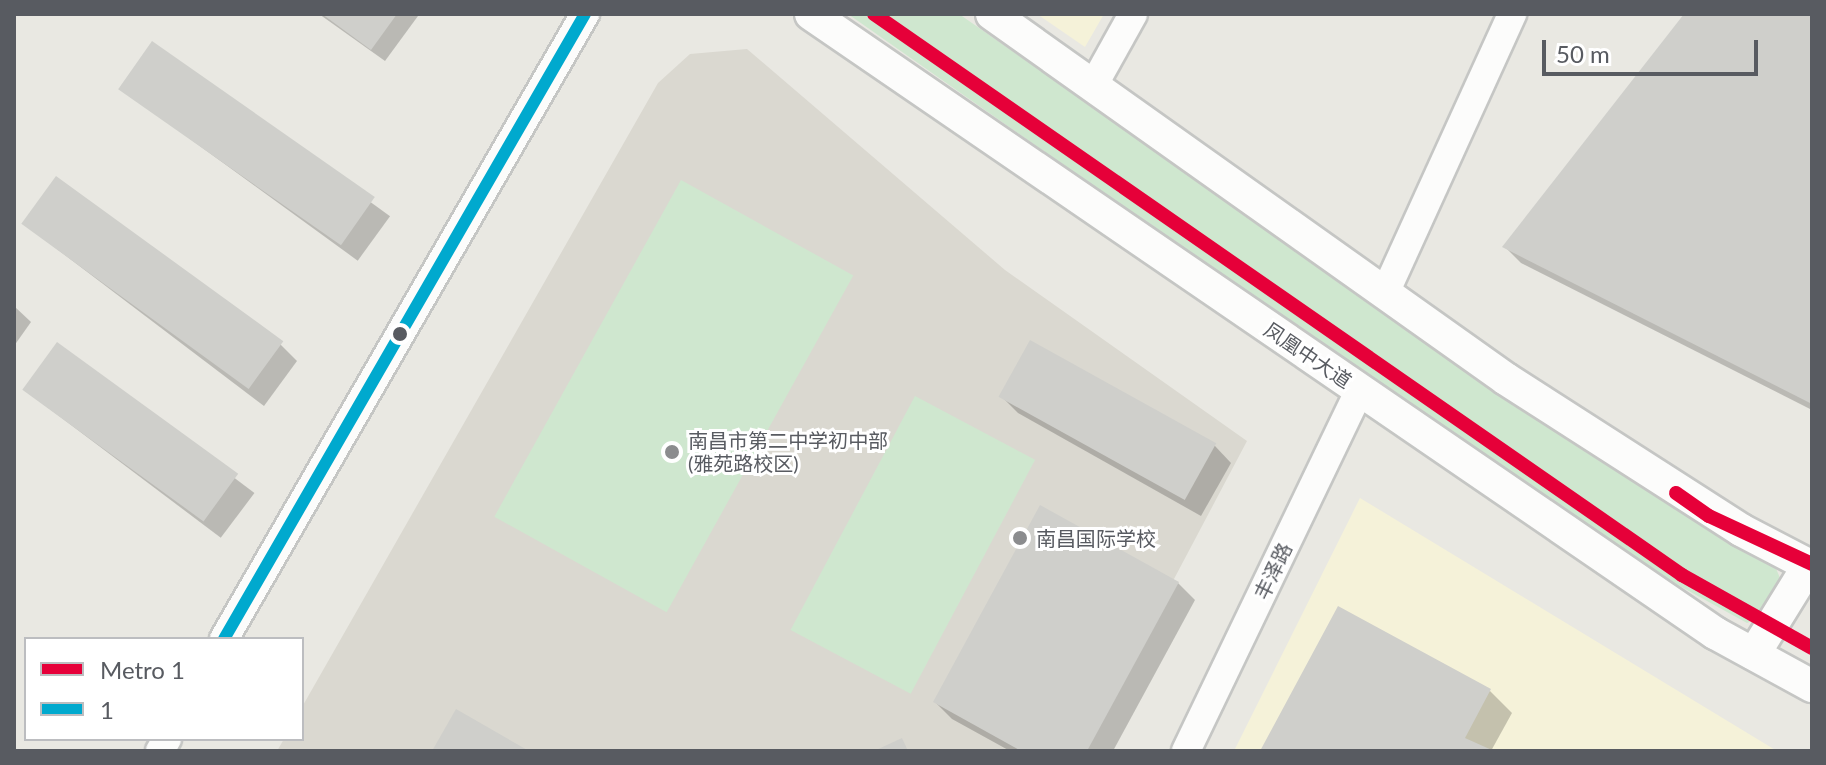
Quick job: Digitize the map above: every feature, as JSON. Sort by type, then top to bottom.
[{"type":"main road","name":"凤凰中大道","points":[[811,14],[1715,633],[1812,686]]},
{"type":"main road","points":[[992,14],[1519,387],[1741,530],[1810,566],[1754,654]]},
{"type":"street","points":[[225,637],[585,14]]},
{"type":"street","points":[[1093,86],[1133,14]]},
{"type":"street","points":[[1385,293],[1512,14]]},
{"type":"street","name":"丰泽路","points":[[1186,751],[1360,390]]},
{"type":"shaded area","points":[[1037,14],[1104,14],[1085,47]]},
{"type":"shaded area","name":"南昌市第二中学初中部 (雅苑路校区)","points":[[747,49],[1005,270],[1247,441],[1083,751],[277,751],[283,741],[304,741],[304,703],[658,83],[690,54]]},
{"type":"shaded area","points":[[1360,498],[1777,751],[1234,751]]},
{"type":"green space","points":[[848,14],[959,14],[1572,440],[1664,501],[1772,559],[1780,578],[1757,619],[1747,623],[1607,546]]},
{"type":"green space","points":[[681,180],[853,276],[667,612],[494,517]]},
{"type":"green space","points":[[915,396],[1035,460],[911,694],[791,630]]},
{"type":"building","points":[[322,14],[397,14],[371,50]]},
{"type":"building","points":[[1684,14],[1812,14],[1812,404],[1502,247]]},
{"type":"building","points":[[152,41],[375,197],[341,245],[118,89]]},
{"type":"building","points":[[56,176],[283,341],[249,389],[21,224]]},
{"type":"building","points":[[1030,340],[1216,443],[1185,500],[998,397]]},
{"type":"building","points":[[57,342],[238,474],[204,521],[22,390]]},
{"type":"building","points":[[1040,505],[1179,582],[1087,751],[1021,751],[933,702]]},
{"type":"building","points":[[1338,606],[1491,689],[1465,738],[1494,751],[1260,751]]},
{"type":"building","points":[[456,709],[529,751],[432,751]]},
{"type":"building","points":[[902,738],[908,751],[874,751]]},
{"type":"metro line","name":"1","points":[[874,14],[1682,575],[1812,648]]},
{"type":"metro line","name":"1","points":[[1676,493],[1709,516],[1812,564]]},
{"type":"transit line","name":"1","points":[[225,637],[585,14]]},
{"type":"place","name":"南昌市第二中学初中部 (雅苑路校区)","points":[[672,452]]},
{"type":"place","name":"南昌国际学校","points":[[1020,538]]}]
